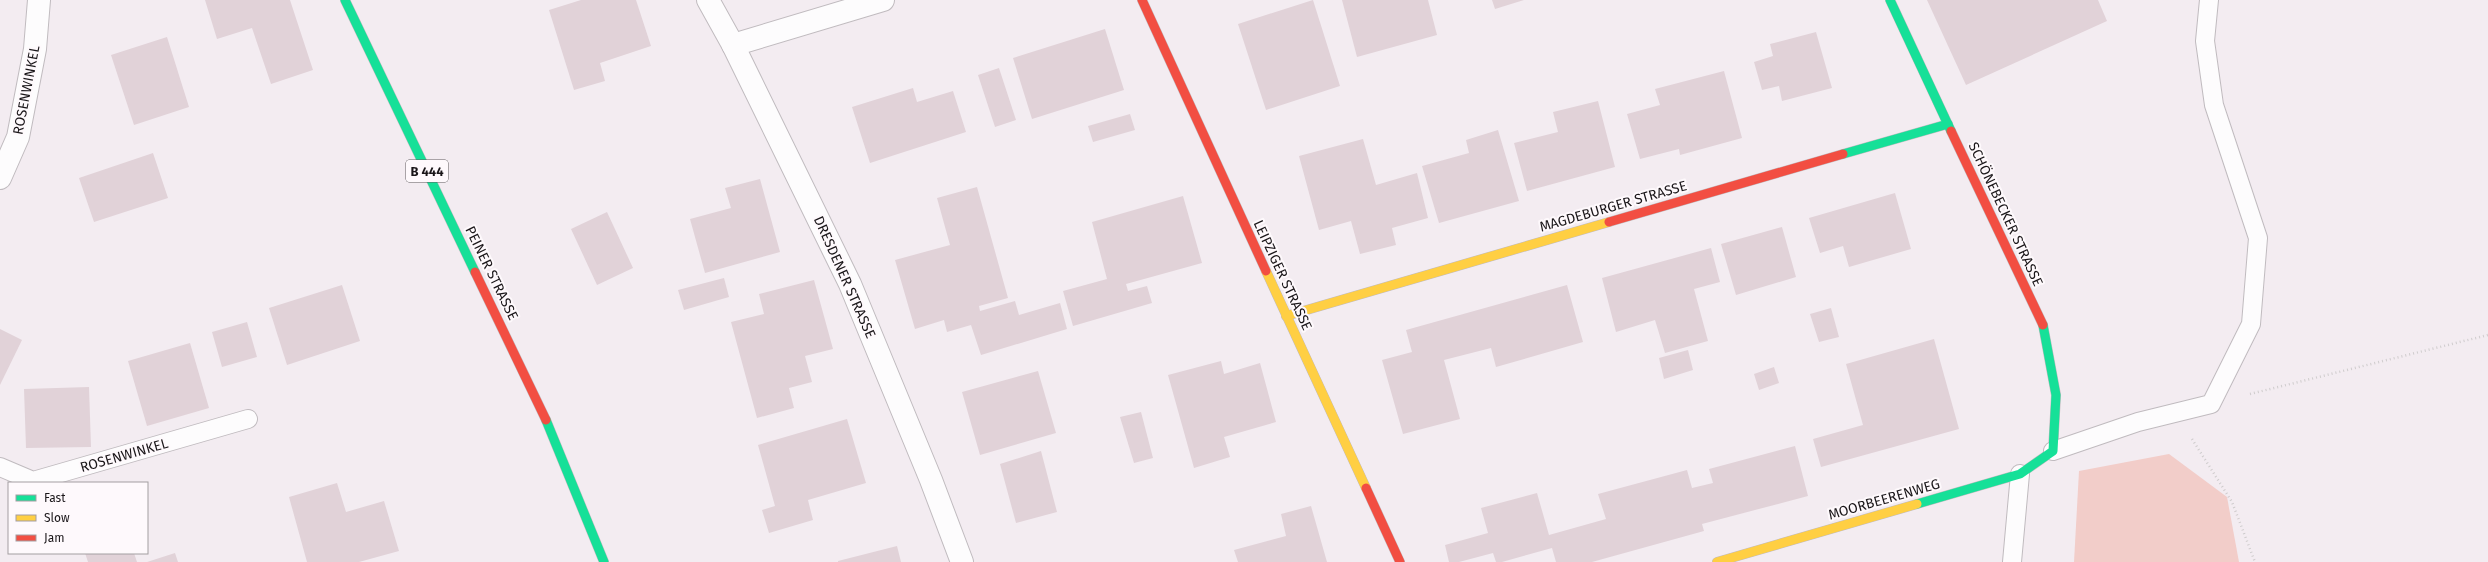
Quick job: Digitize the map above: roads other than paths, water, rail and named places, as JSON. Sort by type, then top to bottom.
[{"type":"street","name":"ROSENWINKEL","points":[[0,178],[18,137],[35,49],[39,0]]},
{"type":"street","name":"PEINER STRASSE","points":[[345,0],[550,428],[604,562]]},
{"type":"street","name":"DRESDENER STRASSE","points":[[708,0],[733,44],[850,284],[931,480],[962,562]]},
{"type":"street","points":[[733,44],[882,0]]},
{"type":"street","name":"LEIPZIGER STRASSE","points":[[1142,0],[1400,562]]},
{"type":"street","name":"SCHÖNEBECKER STRASSE","points":[[1890,0],[2044,328],[2056,394],[2053,451]]},
{"type":"street","name":"MAGDEBURGER STRASSE","points":[[1286,316],[1948,124]]},
{"type":"street","name":"MOORBEERENWEG","points":[[1717,562],[2020,474],[2053,451]]},
{"type":"lane","points":[[2053,451],[2138,422],[2211,404],[2251,324],[2258,238],[2214,105],[2205,41],[2209,0]]},
{"type":"lane","name":"ROSENWINKEL","points":[[0,467],[33,481],[248,419]]},
{"type":"lane","points":[[2012,562],[2020,474]]}]
